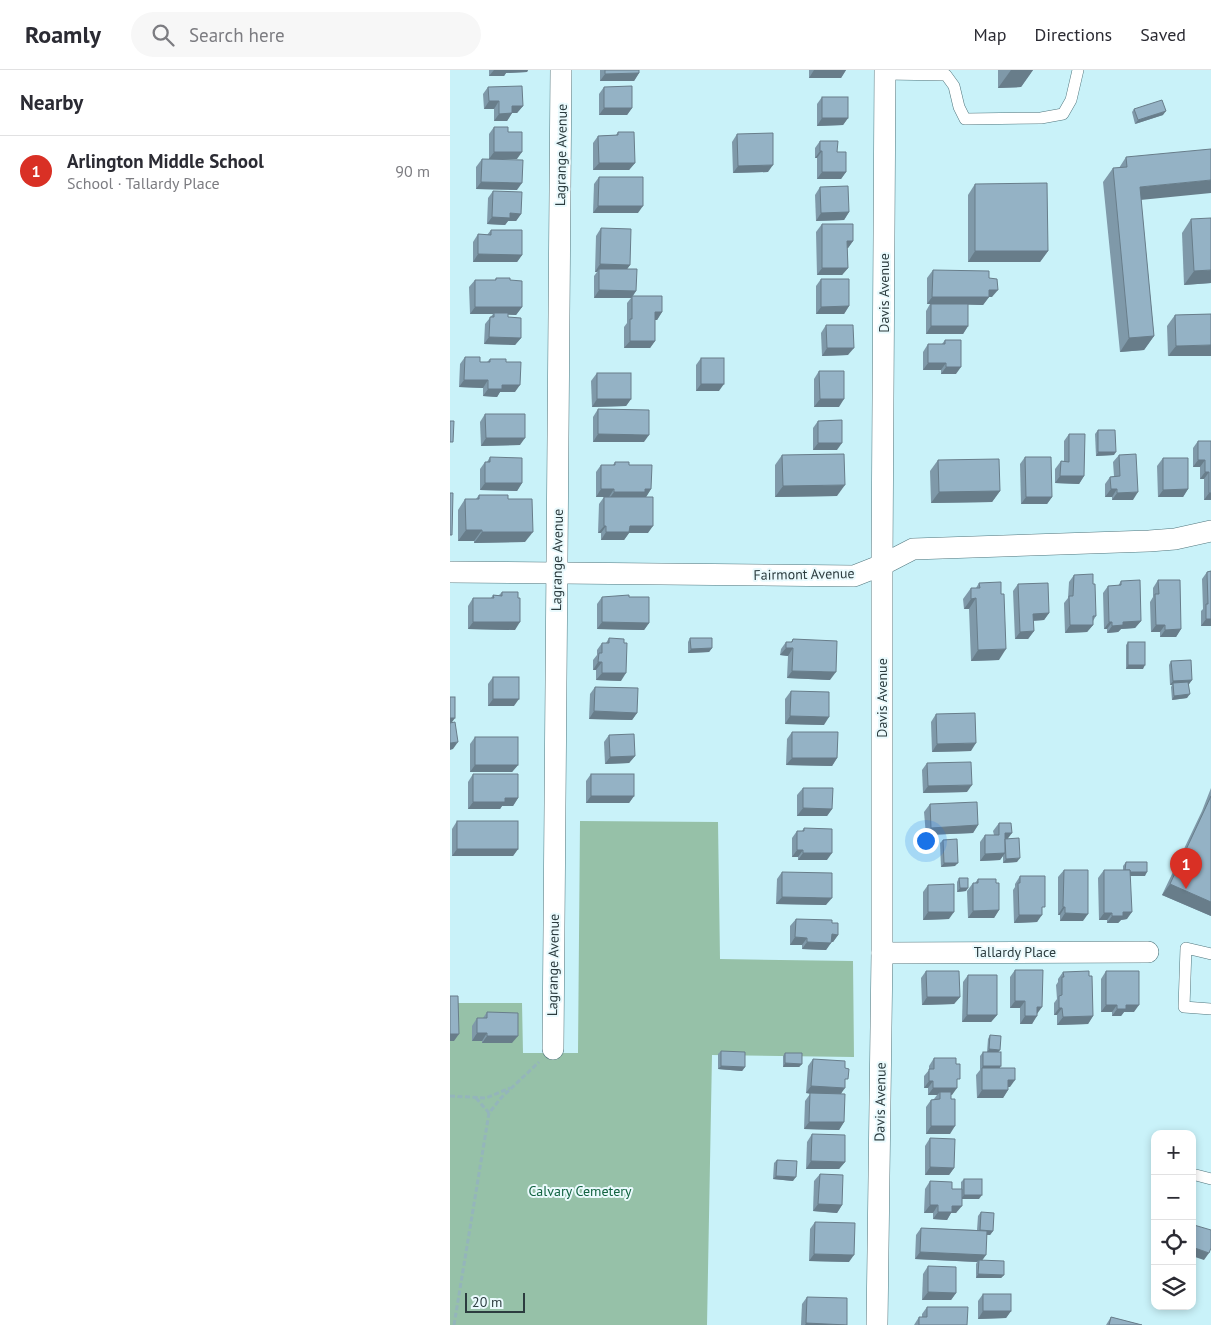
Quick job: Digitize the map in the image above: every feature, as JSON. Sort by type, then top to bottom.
[{"type":"street","name":"Lagrange Avenue","points":[[553,1049],[561,70]]},
{"type":"street","name":"Davis Avenue","points":[[877,1325],[882,953],[885,72]]},
{"type":"street","name":"Fairmont Avenue","points":[[450,572],[854,576],[882,565],[913,548],[1148,541],[1175,538],[1211,530]]},
{"type":"street","name":"Tallardy Place","points":[[882,953],[1148,952]]},
{"type":"lane","points":[[885,72],[946,75],[954,86],[959,108],[965,119],[1032,118],[1063,114],[1070,100],[1078,70]]},
{"type":"lane","points":[[1211,954],[1186,948],[1184,1007],[1211,1009]]},
{"type":"lane","points":[[1196,1175],[1211,1179]]},
{"type":"path","points":[[454,1325],[489,1113],[501,1098],[553,1049]]},
{"type":"path","points":[[450,1096],[486,1098],[514,1086]]},
{"type":"path","points":[[476,1098],[489,1113]]},
{"type":"green space","name":"Calvary Cemetery","points":[[580,821],[718,822],[720,959],[853,961],[854,1057],[712,1055],[707,1325],[450,1325],[450,1003],[522,1003],[523,1053],[578,1053]]},
{"type":"building","points":[[605,70],[639,70],[639,73],[605,74]]},
{"type":"building","points":[[522,86],[523,106],[512,106],[512,113],[499,114],[499,101],[489,101],[488,87]]},
{"type":"building","points":[[632,86],[632,108],[604,108],[604,87]]},
{"type":"building","points":[[822,97],[848,97],[848,118],[822,118]]},
{"type":"building","points":[[1162,100],[1166,111],[1138,120],[1134,109]]},
{"type":"building","points":[[494,127],[508,127],[508,132],[522,132],[522,152],[494,152]]},
{"type":"building","points":[[618,132],[634,132],[635,163],[599,163],[598,136],[618,135]]},
{"type":"building","points":[[773,133],[773,165],[738,166],[737,134]]},
{"type":"building","points":[[820,141],[838,141],[837,152],[846,152],[846,172],[822,172]]},
{"type":"building","points":[[1211,149],[1211,180],[1140,187],[1154,336],[1129,338],[1113,168],[1127,167],[1126,157]]},
{"type":"building","points":[[482,159],[523,160],[522,183],[481,182]]},
{"type":"building","points":[[599,177],[643,177],[643,206],[598,206]]},
{"type":"building","points":[[1047,183],[1048,251],[975,251],[975,184]]},
{"type":"building","points":[[848,186],[849,212],[821,213],[820,187]]},
{"type":"building","points":[[493,191],[522,192],[521,214],[510,213],[510,218],[492,217]]},
{"type":"building","points":[[1211,218],[1211,270],[1194,271],[1191,219]]},
{"type":"building","points":[[822,224],[853,224],[853,241],[847,241],[848,268],[822,268]]},
{"type":"building","points":[[601,228],[631,229],[630,265],[600,264]]},
{"type":"building","points":[[491,230],[522,230],[522,255],[478,254],[478,234],[491,235]]},
{"type":"building","points":[[599,269],[637,269],[636,291],[599,290]]},
{"type":"building","points":[[933,270],[989,271],[989,278],[997,279],[998,290],[989,290],[989,297],[932,297]]},
{"type":"building","points":[[496,278],[510,278],[510,280],[522,281],[522,307],[475,307],[475,280],[496,280]]},
{"type":"building","points":[[821,279],[849,279],[849,306],[821,307]]},
{"type":"building","points":[[632,296],[662,296],[662,312],[655,312],[655,341],[630,341]]},
{"type":"building","points":[[931,304],[968,304],[968,326],[931,326]]},
{"type":"building","points":[[494,313],[508,313],[508,317],[521,318],[521,338],[489,337],[490,317],[494,317]]},
{"type":"building","points":[[1211,314],[1211,345],[1176,346],[1175,315]]},
{"type":"building","points":[[826,325],[853,325],[854,348],[827,348]]},
{"type":"building","points":[[945,340],[961,340],[961,367],[946,367],[946,363],[928,363],[928,344],[945,344]]},
{"type":"building","points":[[465,357],[480,357],[480,362],[490,362],[490,359],[506,359],[506,362],[521,362],[520,385],[502,385],[502,389],[488,389],[488,380],[464,380]]},
{"type":"building","points":[[701,358],[724,358],[724,384],[701,384]]},
{"type":"building","points":[[819,371],[844,371],[844,399],[820,399]]},
{"type":"building","points":[[597,373],[631,373],[631,399],[597,399]]},
{"type":"building","points":[[598,409],[649,410],[649,435],[598,434]]},
{"type":"building","points":[[485,414],[525,414],[525,438],[486,438]]},
{"type":"building","points":[[842,420],[842,443],[818,443],[818,421]]},
{"type":"building","points":[[450,421],[454,421],[453,442],[450,442]]},
{"type":"building","points":[[1098,430],[1115,430],[1116,452],[1098,452]]},
{"type":"building","points":[[1069,434],[1085,434],[1084,476],[1060,476],[1061,461],[1069,462]]},
{"type":"building","points":[[1198,441],[1211,441],[1211,493],[1209,493],[1209,472],[1205,472],[1205,460],[1198,460]]},
{"type":"building","points":[[844,454],[845,485],[783,486],[782,455]]},
{"type":"building","points":[[1136,454],[1138,492],[1117,493],[1117,489],[1111,489],[1110,477],[1120,476],[1119,455]]},
{"type":"building","points":[[490,457],[522,458],[522,483],[485,483],[485,462],[490,462]]},
{"type":"building","points":[[1025,457],[1051,457],[1052,497],[1026,497]]},
{"type":"building","points":[[1163,458],[1188,458],[1188,489],[1163,490]]},
{"type":"building","points":[[999,459],[1000,491],[939,492],[938,460]]},
{"type":"building","points":[[615,462],[629,462],[629,465],[652,465],[651,489],[645,489],[645,492],[614,492],[614,489],[601,489],[601,465],[615,465]]},
{"type":"building","points":[[450,493],[453,493],[452,535],[450,535]]},
{"type":"building","points":[[479,495],[508,495],[508,499],[532,499],[533,532],[482,532],[482,530],[466,530],[465,499],[479,499]]},
{"type":"building","points":[[604,497],[653,497],[653,526],[630,526],[629,532],[606,532],[606,526],[604,526]]},
{"type":"building","points":[[1211,571],[1211,619],[1206,619],[1206,604],[1208,604],[1207,572]]},
{"type":"building","points":[[1093,574],[1096,616],[1093,616],[1093,625],[1070,625],[1069,596],[1073,596],[1074,575]]},
{"type":"building","points":[[1140,580],[1141,621],[1123,622],[1123,625],[1112,626],[1112,622],[1109,622],[1108,586],[1121,585],[1121,581]]},
{"type":"building","points":[[1158,580],[1180,580],[1181,629],[1165,630],[1165,625],[1156,625],[1155,594],[1159,594]]},
{"type":"building","points":[[1001,582],[1001,594],[1004,594],[1006,649],[978,650],[976,598],[971,599],[971,588],[980,588],[979,583]]},
{"type":"building","points":[[1048,583],[1049,613],[1033,614],[1034,631],[1020,632],[1018,584]]},
{"type":"building","points":[[502,592],[518,592],[518,598],[520,598],[520,622],[473,622],[473,598],[494,598],[493,595],[502,596]]},
{"type":"building","points":[[629,595],[629,597],[649,597],[649,623],[602,622],[602,597]]},
{"type":"building","points":[[609,638],[624,639],[624,643],[627,643],[626,673],[602,673],[602,662],[598,662],[599,653],[602,653],[602,643],[609,643]]},
{"type":"building","points":[[690,638],[712,638],[712,648],[691,649]]},
{"type":"building","points":[[793,639],[837,641],[836,672],[792,671],[793,648],[786,648],[786,642],[792,642]]},
{"type":"building","points":[[1128,642],[1145,642],[1145,665],[1128,665]]},
{"type":"building","points":[[1191,660],[1192,680],[1173,681],[1171,661]]},
{"type":"building","points":[[493,677],[519,677],[519,699],[493,699]]},
{"type":"building","points":[[1188,682],[1190,694],[1174,696],[1173,683]]},
{"type":"building","points":[[595,687],[638,688],[637,713],[594,711]]},
{"type":"building","points":[[791,691],[829,692],[829,717],[790,716]]},
{"type":"building","points":[[450,697],[455,697],[455,718],[450,718]]},
{"type":"building","points":[[975,713],[976,743],[937,744],[936,714]]},
{"type":"building","points":[[455,722],[458,742],[450,743],[450,723]]},
{"type":"building","points":[[792,732],[838,732],[837,758],[792,758]]},
{"type":"building","points":[[634,734],[635,756],[610,757],[609,735]]},
{"type":"building","points":[[475,737],[518,737],[518,765],[475,765]]},
{"type":"building","points":[[971,762],[972,785],[928,786],[927,763]]},
{"type":"building","points":[[473,774],[518,774],[518,798],[505,798],[505,802],[473,802]]},
{"type":"building","points":[[591,774],[634,774],[634,796],[591,796]]},
{"type":"building","points":[[803,788],[833,788],[832,809],[803,808]]},
{"type":"building","points":[[1211,796],[1211,902],[1170,884]]},
{"type":"building","points":[[977,802],[978,825],[931,828],[930,804]]},
{"type":"building","points":[[457,821],[518,821],[518,849],[457,849]]},
{"type":"building","points":[[999,823],[1011,823],[1012,833],[1005,833],[1005,853],[985,854],[985,835],[999,835]]},
{"type":"building","points":[[804,828],[832,829],[832,853],[803,853],[803,850],[797,850],[797,831],[804,831]]},
{"type":"building","points":[[1019,838],[1020,858],[1006,859],[1005,839]]},
{"type":"building","points":[[957,839],[958,863],[944,863],[943,840]]},
{"type":"building","points":[[1126,862],[1147,862],[1147,872],[1130,872],[1130,870],[1125,870]]},
{"type":"building","points":[[1064,870],[1088,870],[1088,914],[1065,913],[1065,907],[1063,907]]},
{"type":"building","points":[[1104,870],[1130,870],[1132,912],[1123,912],[1123,916],[1112,916],[1112,913],[1104,913]]},
{"type":"building","points":[[782,872],[832,873],[832,898],[782,897]]},
{"type":"building","points":[[1020,876],[1045,876],[1045,907],[1042,907],[1042,915],[1019,915],[1018,883],[1020,883]]},
{"type":"building","points":[[959,878],[968,878],[968,888],[960,888]]},
{"type":"building","points":[[978,879],[996,879],[996,883],[999,883],[999,910],[973,911],[973,883],[978,883]]},
{"type":"building","points":[[954,884],[954,912],[928,912],[928,885]]},
{"type":"building","points":[[796,919],[832,920],[832,923],[838,923],[838,935],[832,934],[831,943],[807,942],[807,938],[795,937]]},
{"type":"building","points":[[1015,970],[1043,970],[1042,1007],[1037,1007],[1037,1016],[1025,1016],[1025,1001],[1015,1001]]},
{"type":"building","points":[[926,971],[959,971],[960,997],[927,997]]},
{"type":"building","points":[[1089,971],[1089,976],[1092,976],[1093,1016],[1063,1017],[1062,1008],[1059,1008],[1059,996],[1062,995],[1063,972]]},
{"type":"building","points":[[1106,971],[1139,971],[1139,1005],[1126,1005],[1126,1009],[1117,1009],[1117,1005],[1106,1005]]},
{"type":"building","points":[[968,975],[997,975],[997,1015],[967,1015]]},
{"type":"building","points":[[450,996],[458,996],[459,1034],[450,1034]]},
{"type":"building","points":[[487,1012],[518,1013],[518,1036],[487,1036],[487,1033],[477,1033],[477,1018],[487,1018]]},
{"type":"building","points":[[990,1035],[1001,1036],[1000,1050],[989,1049]]},
{"type":"building","points":[[721,1051],[745,1052],[745,1067],[721,1066]]},
{"type":"building","points":[[983,1052],[1001,1052],[1001,1066],[983,1066]]},
{"type":"building","points":[[785,1053],[802,1053],[802,1064],[785,1063]]},
{"type":"building","points":[[934,1058],[956,1058],[956,1064],[960,1064],[960,1079],[957,1079],[957,1088],[933,1088],[933,1081],[929,1081],[929,1069],[934,1069]]},
{"type":"building","points":[[813,1059],[845,1061],[845,1068],[849,1069],[848,1079],[845,1079],[845,1088],[811,1086]]},
{"type":"building","points":[[982,1068],[1015,1068],[1015,1080],[1008,1080],[1008,1090],[982,1090]]},
{"type":"building","points":[[940,1092],[951,1092],[951,1099],[955,1099],[955,1126],[931,1126],[931,1100],[940,1099]]},
{"type":"building","points":[[810,1093],[845,1094],[844,1122],[809,1122]]},
{"type":"building","points":[[812,1134],[845,1135],[845,1162],[811,1161]]},
{"type":"building","points":[[930,1138],[955,1139],[954,1168],[930,1167]]},
{"type":"building","points":[[777,1160],[797,1161],[796,1177],[776,1176]]},
{"type":"building","points":[[820,1174],[843,1175],[842,1205],[818,1204]]},
{"type":"building","points":[[964,1179],[982,1179],[982,1195],[964,1195]]},
{"type":"building","points":[[930,1181],[952,1182],[952,1189],[962,1189],[962,1206],[952,1206],[952,1212],[938,1212],[938,1205],[930,1205]]},
{"type":"building","points":[[981,1212],[994,1213],[993,1231],[980,1230]]},
{"type":"building","points":[[815,1222],[855,1223],[854,1255],[814,1254]]},
{"type":"building","points":[[1196,1226],[1211,1230],[1211,1248],[1209,1253],[1196,1248]]},
{"type":"building","points":[[921,1228],[987,1231],[986,1255],[920,1252]]},
{"type":"building","points":[[979,1260],[1004,1261],[1004,1275],[978,1274]]},
{"type":"building","points":[[928,1266],[956,1267],[956,1293],[928,1292]]},
{"type":"building","points":[[983,1294],[1011,1294],[1011,1311],[983,1311]]},
{"type":"building","points":[[807,1297],[847,1298],[847,1325],[806,1323]]},
{"type":"building","points":[[927,1307],[968,1307],[967,1325],[919,1325],[919,1317],[927,1317]]},
{"type":"building","points":[[1111,1317],[1142,1325],[1109,1325]]},
{"type":"place","name":"Arlington Middle School","points":[[1186,889]]}]
